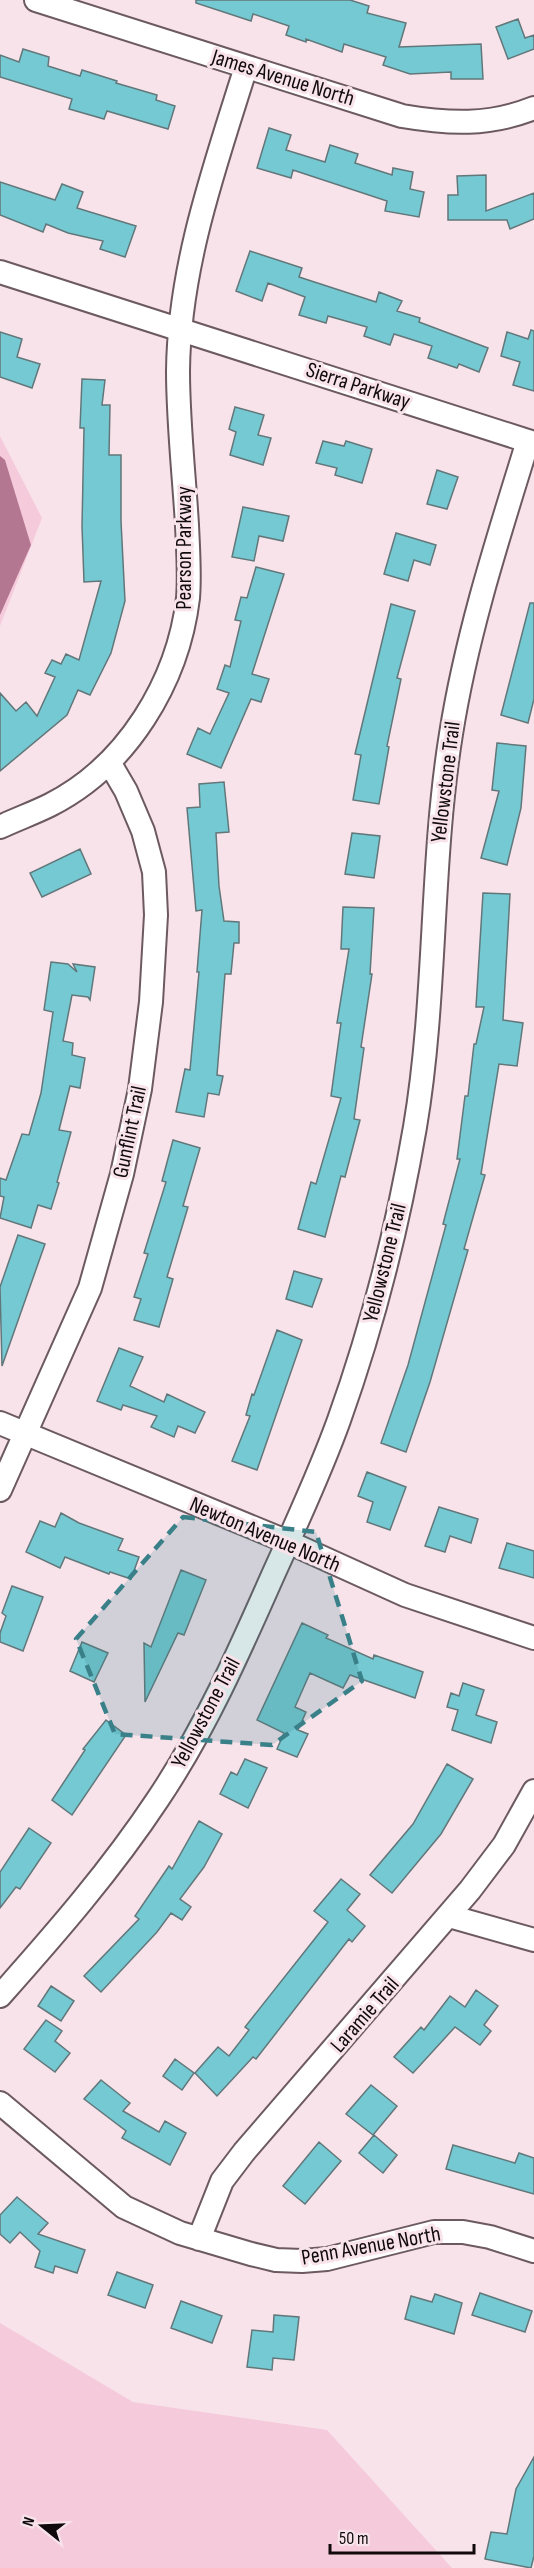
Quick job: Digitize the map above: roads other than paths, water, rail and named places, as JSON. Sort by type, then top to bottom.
[{"type":"street","name":"James Avenue North","points":[[36,0],[402,116],[441,123],[481,121],[519,114],[534,108]]},
{"type":"street","points":[[182,329],[192,249],[246,67]]},
{"type":"street","name":"Sierra Parkway","points":[[0,272],[531,442]]},
{"type":"street","name":"Pearson Parkway","points":[[0,826],[51,804],[109,762],[145,717],[166,680],[180,640],[188,597],[189,555],[178,371],[182,329]]},
{"type":"street","name":"Yellowstone Trail","points":[[0,1996],[64,1925],[115,1862],[161,1795],[203,1725],[234,1664],[338,1423],[369,1327],[395,1228],[415,1127],[429,1025],[439,829],[450,735],[468,641],[531,442]]},
{"type":"street","name":"Gunflint Trail","points":[[0,1490],[90,1288],[122,1174],[140,1089],[150,1013],[156,915],[154,872],[143,831],[126,791],[109,762]]},
{"type":"street","name":"Newton Avenue North","points":[[0,1423],[288,1542],[405,1595],[534,1638]]},
{"type":"street","name":"Laramie Trail","points":[[199,2239],[222,2181],[244,2152],[449,1916],[504,1845],[534,1791]]},
{"type":"street","points":[[449,1916],[534,1940]]},
{"type":"street","name":"Penn Avenue North","points":[[0,2103],[124,2207],[151,2222],[199,2239],[276,2260],[293,2261],[327,2259],[434,2232],[472,2234],[534,2251]]}]
